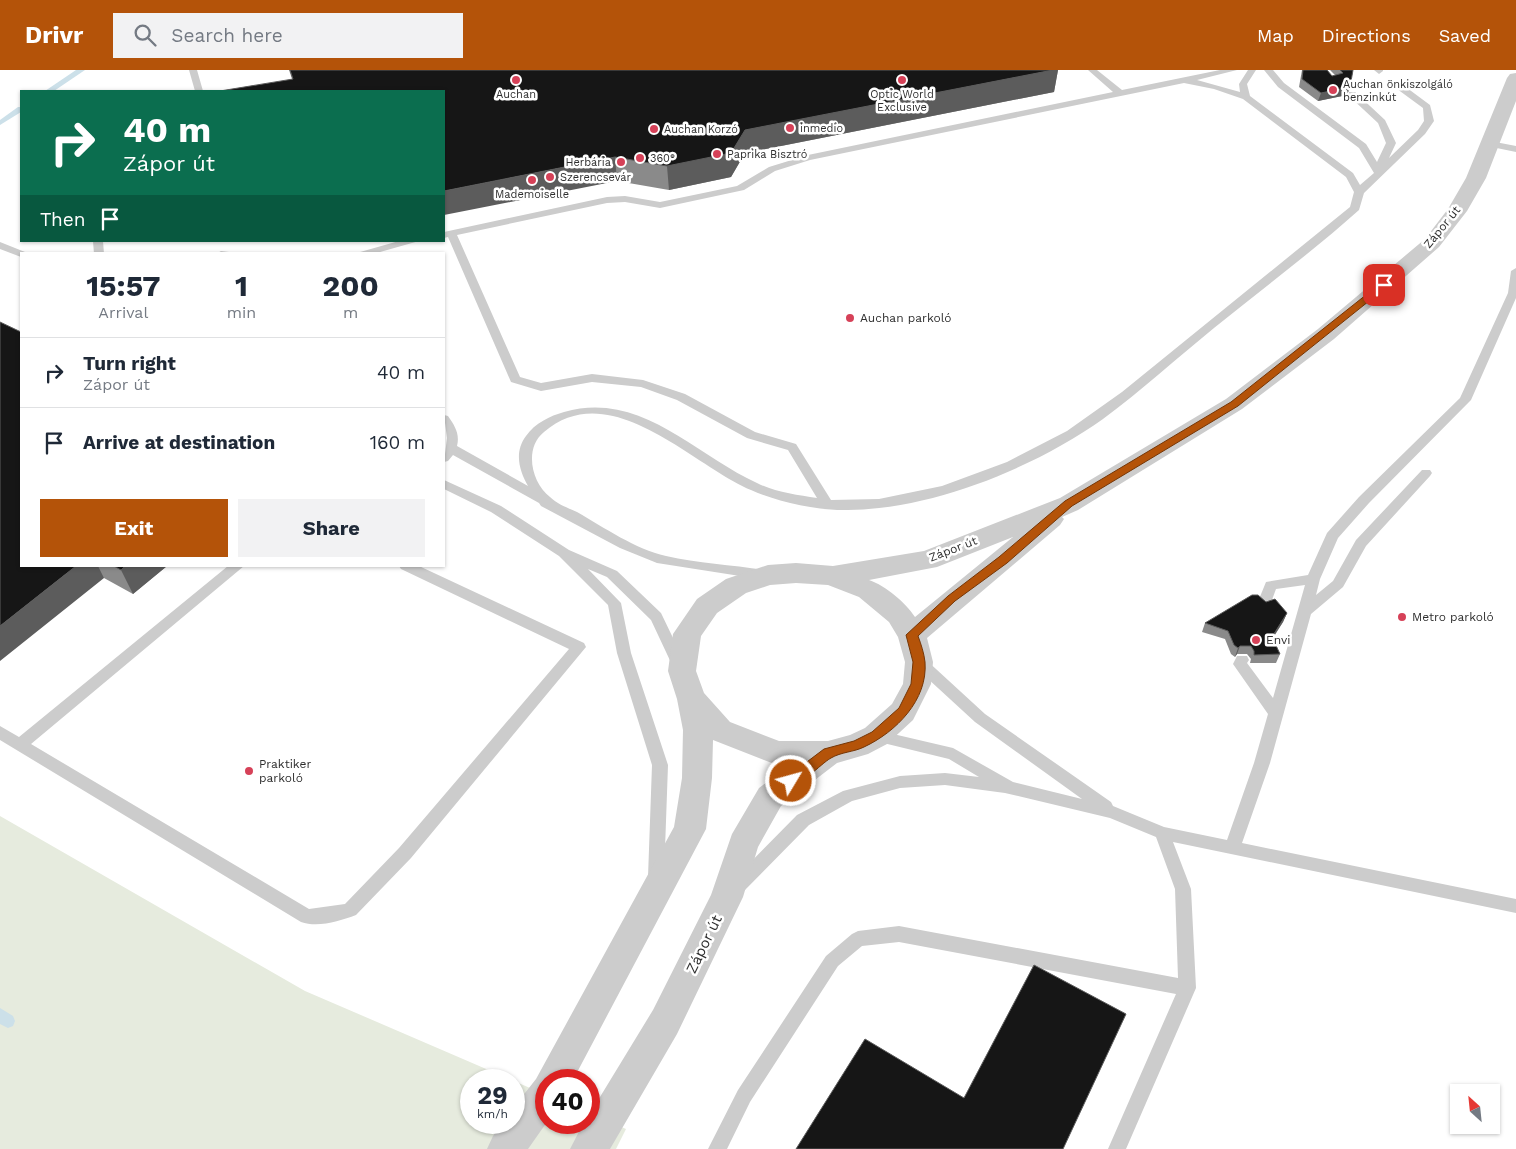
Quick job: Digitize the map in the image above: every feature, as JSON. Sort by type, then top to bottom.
[{"type":"street","name":"Zápor út","points":[[916,648],[952,598],[1003,560],[1069,504],[1234,404],[1384,285],[1432,242],[1457,210],[1476,178],[1516,78]]},
{"type":"street","name":"Zápor út","points":[[560,1069],[690,829],[698,778],[698,730],[687,685],[688,634],[707,606],[736,586],[768,575],[796,573],[833,576],[928,560],[1069,504]]},
{"type":"street","name":"Zápor út","points":[[687,685],[720,730],[777,753],[828,753],[857,745],[876,736],[903,712],[917,684],[916,648],[899,615],[869,590],[833,576]]},
{"type":"street","name":"Zápor út","points":[[589,1149],[665,1022],[727,897],[743,844],[770,797],[828,753]]},
{"type":"street","points":[[506,1149],[535,1108]]},
{"type":"lane","points":[[193,70],[199,90]]},
{"type":"lane","points":[[1092,70],[1120,93]]},
{"type":"lane","points":[[827,505],[792,447],[751,435],[681,397],[643,384],[620,380],[592,378],[541,387],[515,379],[448,234],[607,200],[625,199],[660,205],[740,188],[772,169],[808,158],[1233,70]]},
{"type":"lane","points":[[1246,97],[1243,84],[1252,70]]},
{"type":"lane","points":[[1268,70],[1281,85],[1363,146],[1378,172]]},
{"type":"lane","points":[[1183,80],[1216,87],[1246,97],[1350,175],[1359,192]]},
{"type":"lane","points":[[546,503],[527,470],[524,461],[529,441],[536,433],[557,418],[578,412],[601,410],[630,415],[755,487],[827,505],[850,506],[890,502],[946,490],[980,478],[1073,432],[1096,418],[1355,208],[1359,192],[1422,132],[1429,120],[1427,107],[1396,84]]},
{"type":"lane","points":[[1352,94],[1382,122],[1391,143],[1378,172]]},
{"type":"lane","points":[[1490,144],[1516,149]]},
{"type":"lane","points":[[378,252],[398,250],[412,242]]},
{"type":"lane","points":[[0,245],[20,254]]},
{"type":"lane","points":[[1232,847],[1262,763],[1313,579],[1332,536],[1364,500],[1464,400],[1513,293],[1516,270]]},
{"type":"lane","points":[[445,421],[452,432],[448,453],[625,545],[662,560],[768,575]]},
{"type":"lane","points":[[1304,611],[1338,584],[1361,543],[1426,473]]},
{"type":"lane","points":[[445,484],[496,510],[564,553],[612,574],[656,617],[687,685]]},
{"type":"lane","points":[[564,553],[614,603],[624,653],[660,765],[655,896]]},
{"type":"lane","points":[[20,745],[236,567]]},
{"type":"lane","points":[[0,732],[308,917],[350,910],[405,853],[578,647],[408,567]]},
{"type":"lane","points":[[1264,604],[1271,585],[1313,579]]},
{"type":"lane","points":[[916,648],[980,718],[1112,812]]},
{"type":"lane","points":[[1242,660],[1240,664],[1275,712]]},
{"type":"lane","points":[[876,736],[953,754],[1009,788]]},
{"type":"lane","points":[[727,897],[803,820],[848,796],[900,782],[936,780],[1009,788],[1112,812],[1162,833],[1516,906]]},
{"type":"lane","points":[[1117,1149],[1187,988],[1183,889],[1162,833]]},
{"type":"lane","points":[[717,1149],[744,1096],[832,961],[858,939],[899,934],[1187,988]]},
{"type":"shaded area","points":[[0,816],[305,991],[486,1069],[460,1069],[460,1134],[525,1134],[525,1086],[535,1090],[535,1134],[600,1134],[600,1118],[626,1129],[616,1149],[0,1149]]},
{"type":"building","name":"Auchan Korzó","points":[[290,70],[1053,70],[745,130],[731,153],[667,166],[615,157],[445,191],[445,90],[226,90],[293,79]]},
{"type":"building","points":[[1303,70],[1327,70],[1332,76],[1343,73],[1340,70],[1353,70],[1350,87],[1321,93],[1302,79]]},
{"type":"building","points":[[0,322],[20,332],[20,567],[75,567],[0,626]]},
{"type":"building","points":[[1252,595],[1258,595],[1266,602],[1275,599],[1287,613],[1272,637],[1280,654],[1254,655],[1251,646],[1240,646],[1238,648],[1234,645],[1228,631],[1205,623]]},
{"type":"building","points":[[1034,965],[1126,1014],[1063,1149],[796,1149],[865,1039],[964,1098]]},
{"type":"waterway","points":[[51,90],[81,70]]},
{"type":"waterway","points":[[0,123],[20,110]]},
{"type":"waterway","points":[[0,1015],[8,1021]]},
{"type":"place","name":"Auchan","points":[[516,80]]},
{"type":"place","name":"Optic World Exclusive","points":[[902,80]]},
{"type":"place","name":"Auchan önkiszolgáló benzinkút","points":[[1333,90]]},
{"type":"place","name":"inmedio","points":[[790,128]]},
{"type":"place","name":"Auchan Korzó","points":[[654,129]]},
{"type":"place","name":"Paprika Bisztró","points":[[717,154]]},
{"type":"place","name":"360°","points":[[640,158]]},
{"type":"place","name":"Herbária","points":[[621,162]]},
{"type":"place","name":"Szerencsevár","points":[[550,177]]},
{"type":"place","name":"Mademoiselle","points":[[532,180]]},
{"type":"place","name":"Auchan parkoló","points":[[850,318]]},
{"type":"place","name":"Metro parkoló","points":[[1402,617]]},
{"type":"place","name":"Envi","points":[[1256,640]]},
{"type":"place","name":"Praktiker parkoló","points":[[249,771]]},
{"type":"route","points":[[791,781],[828,753],[857,745],[876,736],[903,712],[917,684],[919,662],[912,635],[952,598],[1003,560],[1069,504],[1234,404],[1326,334],[1384,285]]}]
